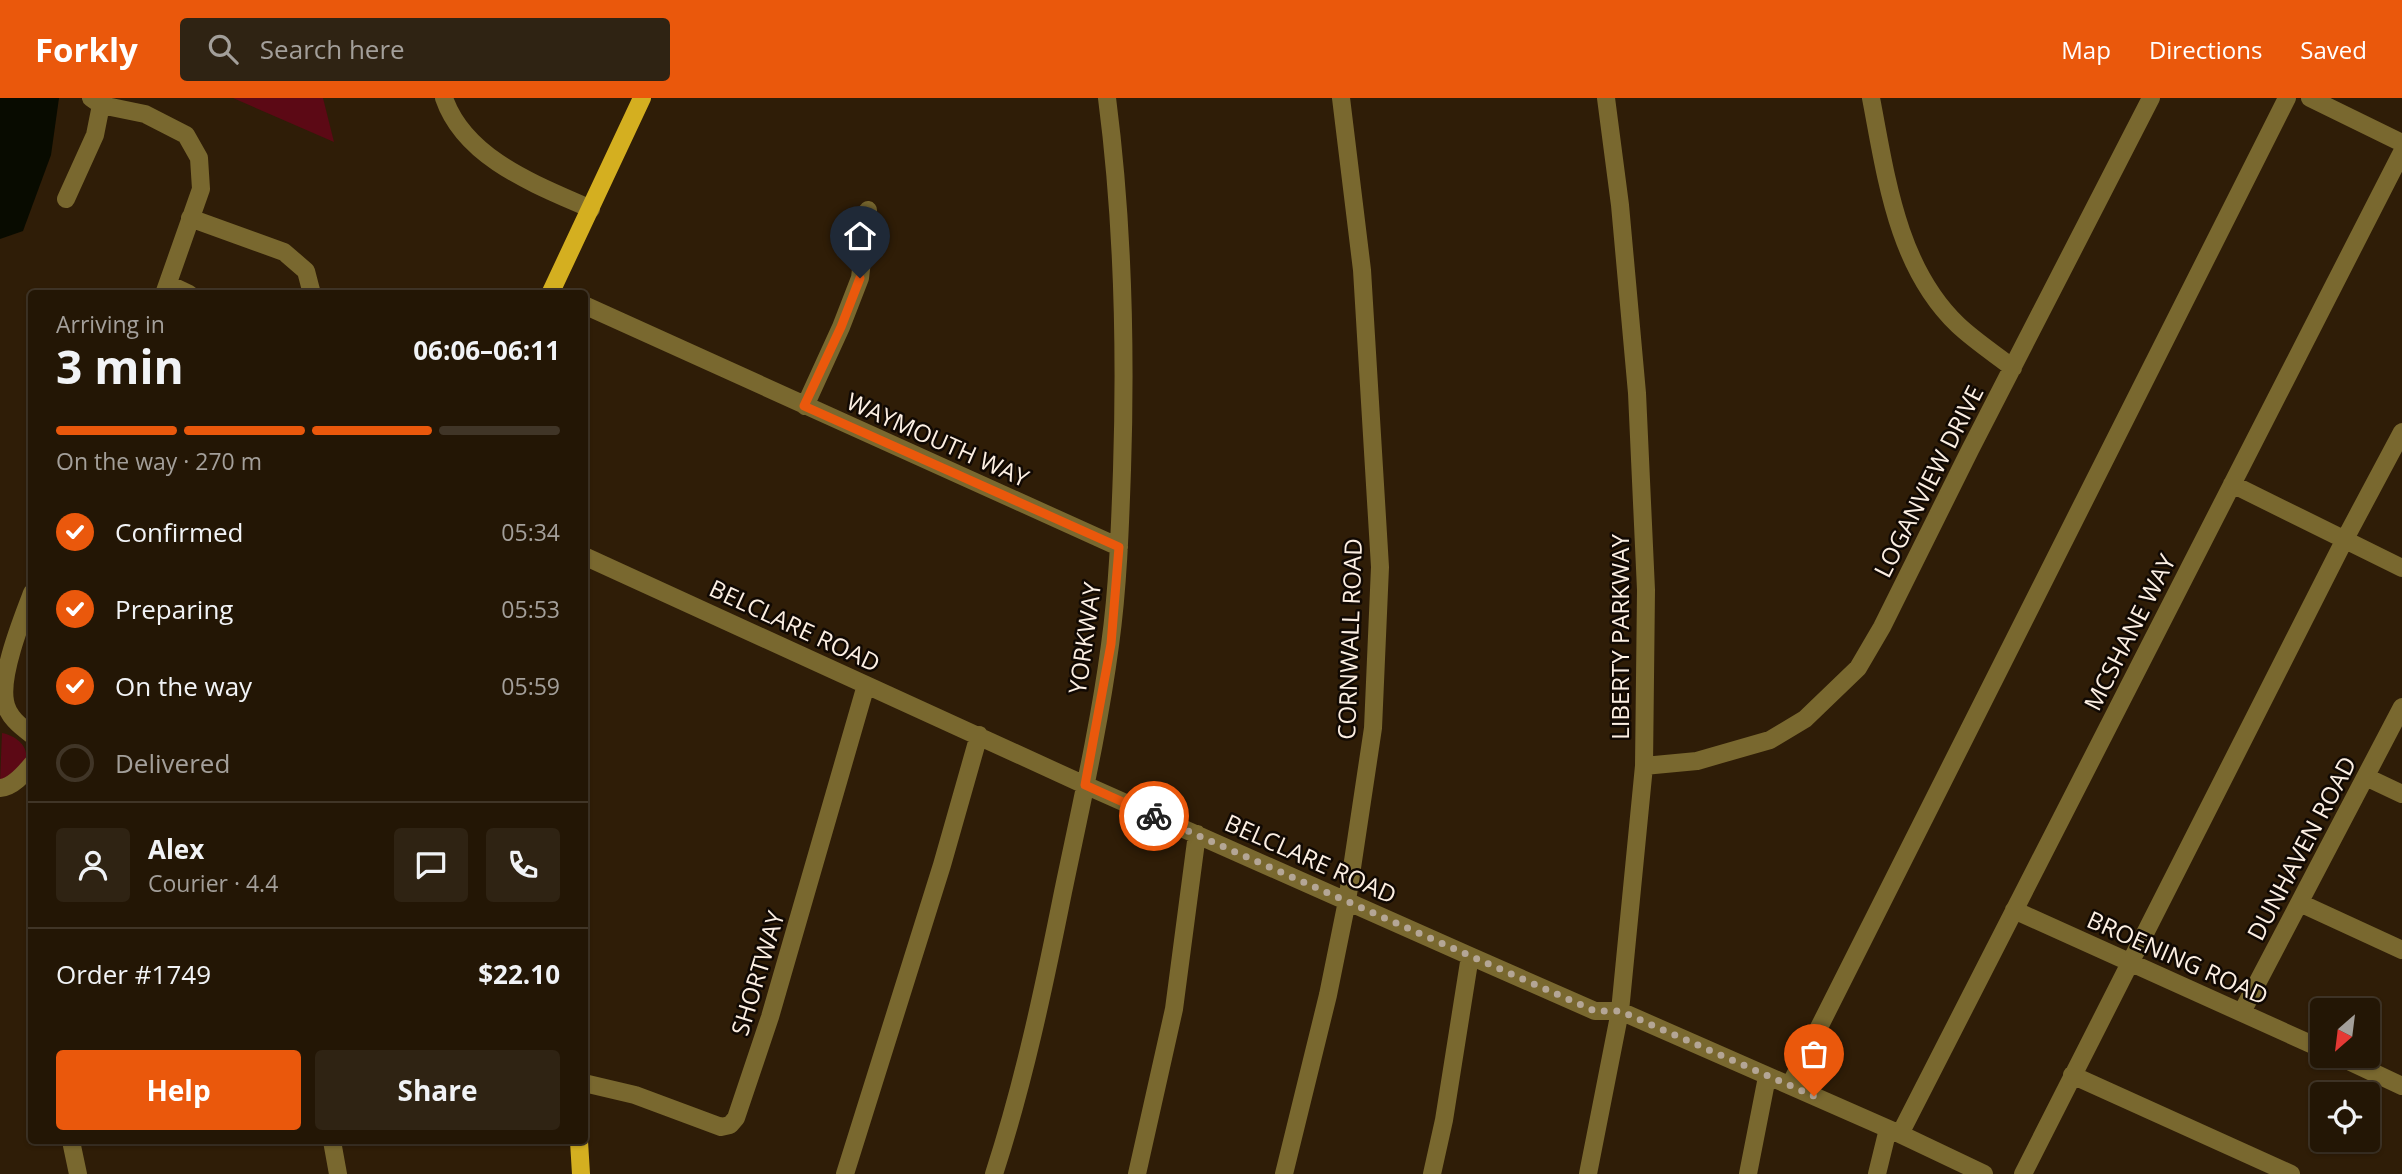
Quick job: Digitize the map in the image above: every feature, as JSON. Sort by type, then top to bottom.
[{"type":"main road","points":[[556,290],[642,98]]},
{"type":"main road","points":[[579,1144],[581,1174]]},
{"type":"street","points":[[444,98],[448,111],[468,136],[491,157],[517,174],[591,209]]},
{"type":"street","name":"YORKWAY","points":[[994,1174],[1036,1024],[1111,644],[1119,547],[1123,300],[1107,98]]},
{"type":"street","name":"CORNWALL ROAD","points":[[1284,1174],[1348,901],[1373,728],[1380,567],[1362,270],[1341,98]]},
{"type":"street","name":"LIBERTY PARKWAY","points":[[1588,1174],[1620,1011],[1644,766],[1646,590],[1637,393],[1620,205],[1605,98]]},
{"type":"street","points":[[1871,98],[1887,181],[1901,232],[1918,269],[1958,325],[2013,368]]},
{"type":"street","name":"LOGANVIEW DRIVE","points":[[1644,766],[1697,761],[1770,740],[1805,719],[1858,668],[1882,627],[2151,98]]},
{"type":"street","points":[[1790,1086],[2287,98]]},
{"type":"street","points":[[2310,98],[2402,143]]},
{"type":"street","points":[[66,200],[95,135],[96,101],[145,114],[186,135],[199,158],[201,189],[166,289]]},
{"type":"street","name":"MCSHANE WAY","points":[[1877,1174],[1894,1132],[2014,910],[2402,152]]},
{"type":"street","points":[[804,406],[841,327],[860,278],[868,210]]},
{"type":"street","points":[[190,218],[284,252],[306,271],[311,290]]},
{"type":"street","name":"WAYMOUTH WAY","points":[[588,306],[1119,547]]},
{"type":"street","points":[[2023,1174],[2402,432]]},
{"type":"street","points":[[2232,484],[2402,568]]},
{"type":"street","name":"BELCLARE ROAD","points":[[588,558],[1085,785],[1470,956],[1595,1011],[1620,1011],[1984,1174]]},
{"type":"street","points":[[28,604],[11,653],[3,711],[28,731]]},
{"type":"street","name":"SHORTWAY","points":[[588,1084],[635,1095],[721,1127],[730,1125],[736,1118],[770,1017],[866,685]]},
{"type":"street","name":"DUNHAVEN ROAD","points":[[2242,1012],[2402,707]]},
{"type":"street","points":[[845,1174],[942,865],[979,736]]},
{"type":"street","points":[[0,788],[7,788],[28,769]]},
{"type":"street","points":[[2366,777],[2402,794]]},
{"type":"street","points":[[1137,1174],[1174,1009],[1197,834]]},
{"type":"street","points":[[2300,904],[2402,950]]},
{"type":"street","name":"BROENING ROAD","points":[[2014,910],[2310,1043]]},
{"type":"street","points":[[1432,1174],[1444,1120],[1470,956]]},
{"type":"street","points":[[2364,1068],[2402,1086]]},
{"type":"street","points":[[2072,1074],[2291,1174]]},
{"type":"street","points":[[1748,1174],[1767,1077]]},
{"type":"street","points":[[72,1144],[78,1174]]},
{"type":"street","points":[[332,1144],[338,1174]]},
{"type":"shaded area","points":[[0,98],[59,98],[51,155],[23,231],[0,239]]},
{"type":"shaded area","points":[[233,98],[323,98],[334,142]]},
{"type":"shaded area","points":[[2,733],[21,743],[25,749],[26,761],[16,774],[0,782]]},
{"type":"way so far","points":[[1154,816],[1595,1011],[1620,1011],[1814,1096]]},
{"type":"route","points":[[860,278],[841,327],[804,406],[1119,547],[1111,644],[1085,785],[1154,816]]}]
